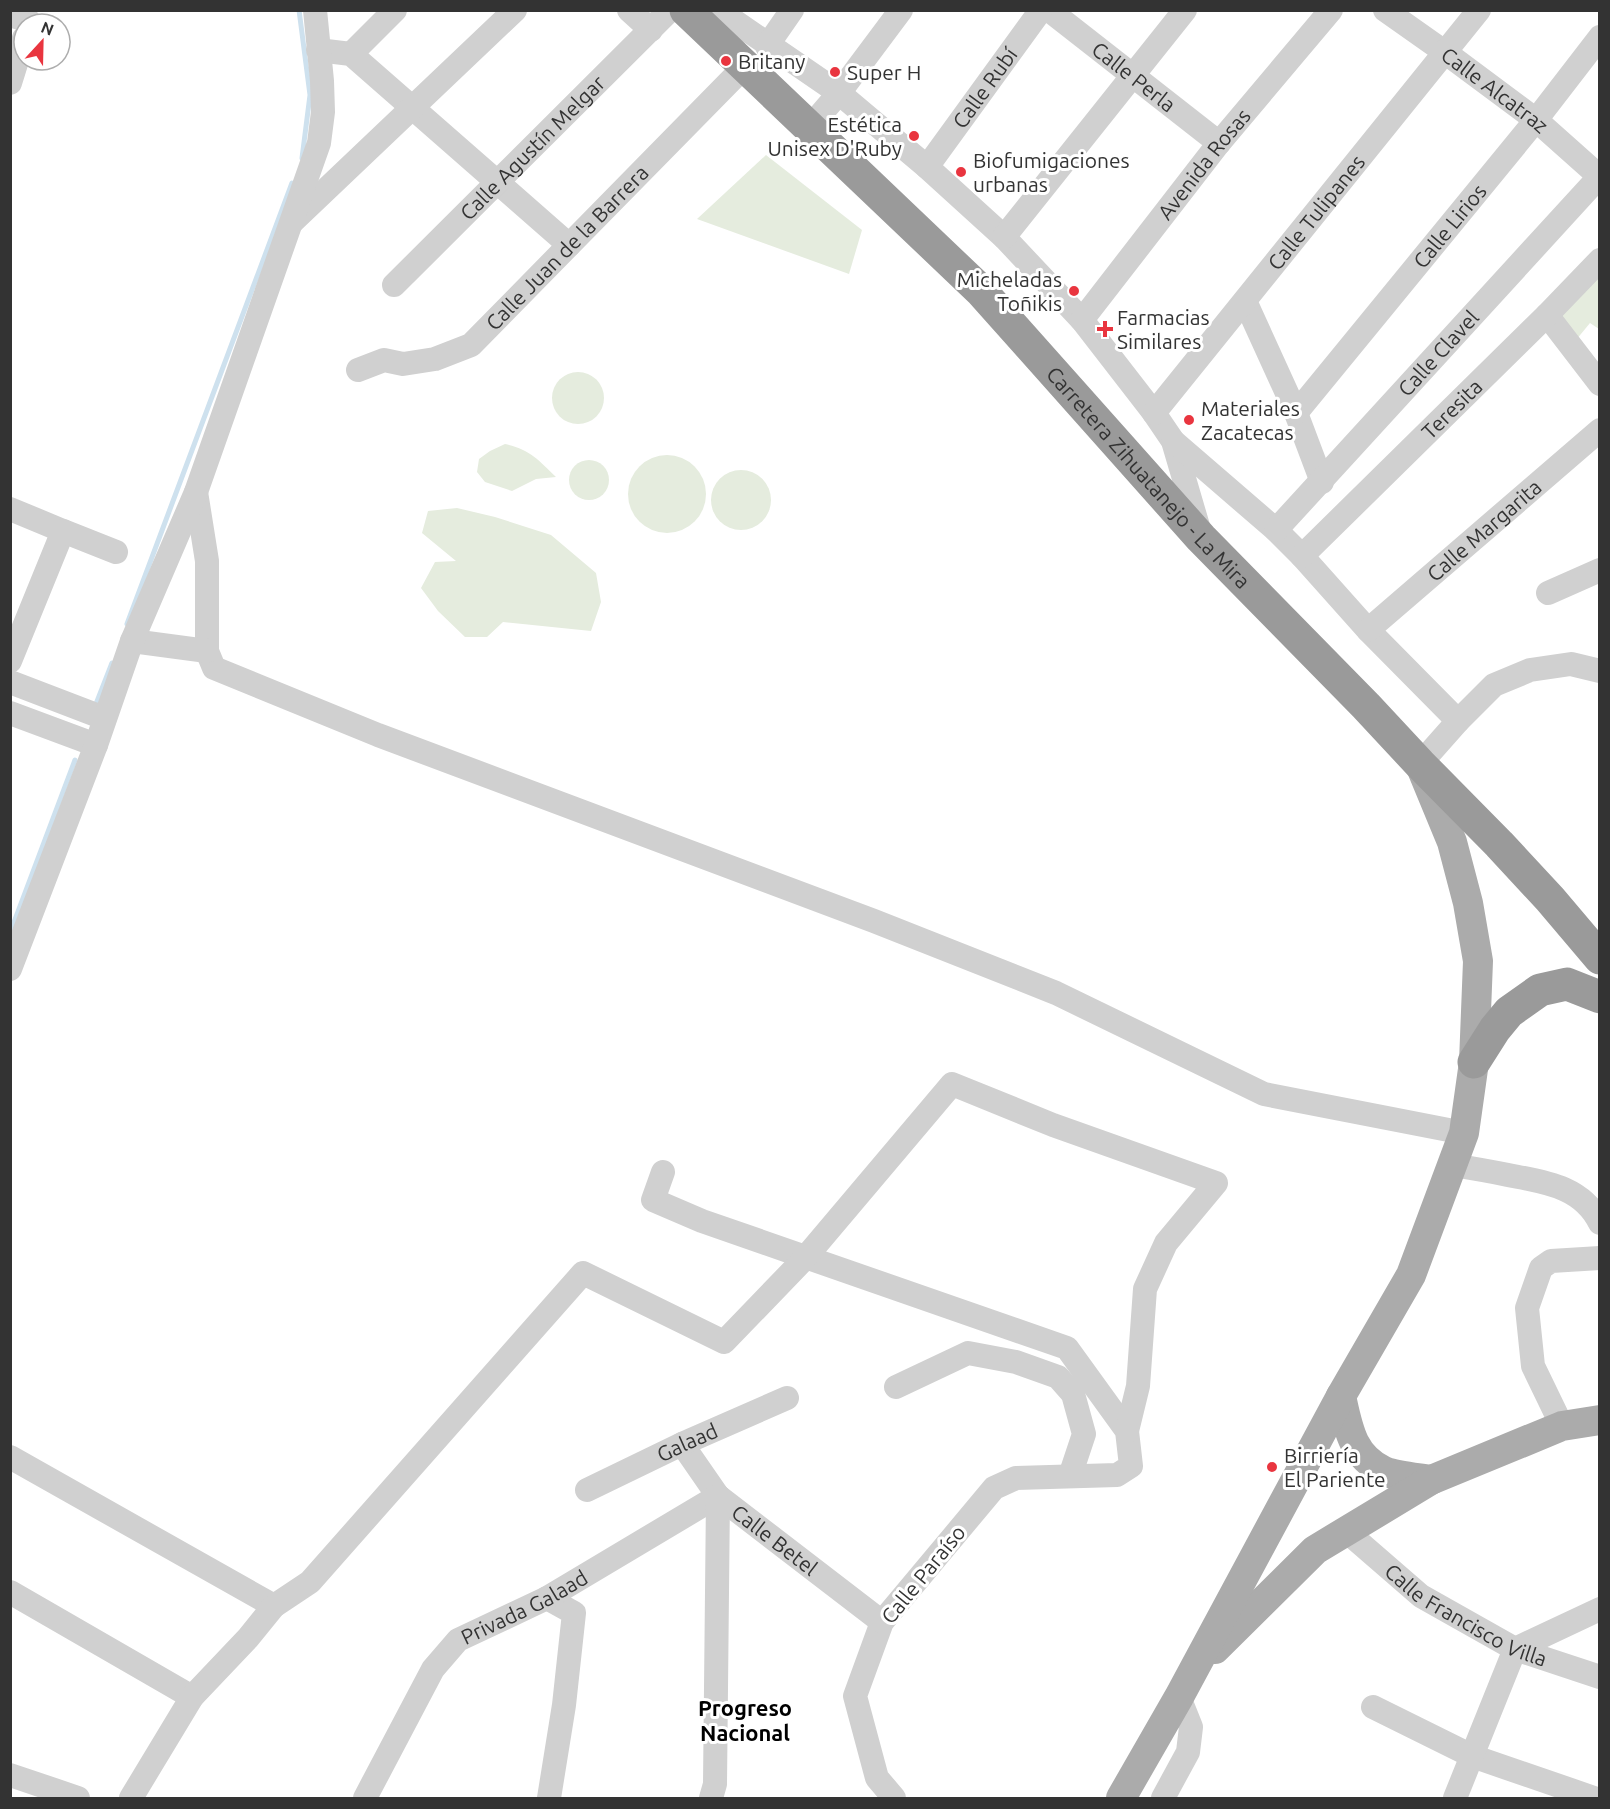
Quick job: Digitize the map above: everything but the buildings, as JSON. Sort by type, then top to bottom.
[{"type":"highway","name":"Carretera Zihuatanejo - La Mira","points":[[708,15],[756,56],[809,128],[981,291],[1201,538],[1499,844],[1550,899],[1599,958]]},
{"type":"highway","points":[[1474,1062],[1509,1012],[1540,990],[1567,984],[1599,997]]},
{"type":"main road","points":[[1121,1798],[1185,1685],[1341,1396],[1411,1275],[1464,1133],[1474,1062],[1478,961],[1468,903],[1452,842],[1420,764]]},
{"type":"main road","points":[[1341,1396],[1348,1428],[1360,1454],[1385,1472],[1431,1480]]},
{"type":"main road","points":[[1185,1685],[1315,1550],[1431,1480],[1562,1426],[1599,1420]]},
{"type":"street","points":[[10,969],[96,746],[132,641],[196,492],[319,143],[324,112],[315,10]]},
{"type":"street","points":[[351,54],[394,10]]},
{"type":"street","points":[[289,225],[515,10]]},
{"type":"street","points":[[628,10],[651,30]]},
{"type":"street","name":"Calle Agustín Melgar","points":[[394,285],[670,10]]},
{"type":"street","name":"Calle Juan de la Barrera","points":[[358,370],[384,360],[403,364],[435,359],[471,345],[756,56],[792,10]]},
{"type":"street","points":[[809,128],[839,93],[901,10]]},
{"type":"street","name":"Calle Rubí","points":[[927,167],[1041,10]]},
{"type":"street","name":"Calle Perla","points":[[1049,10],[1219,143]]},
{"type":"street","points":[[1004,237],[1185,10]]},
{"type":"street","name":"Avenida Rosas","points":[[1082,320],[1219,143],[1332,10]]},
{"type":"street","name":"Calle Alcatraz","points":[[1385,10],[1536,120],[1599,177]]},
{"type":"street","name":"Calle Tulipanes","points":[[1154,413],[1479,10]]},
{"type":"street","name":"Calle Lirios","points":[[1296,413],[1536,120],[1599,37]]},
{"type":"street","points":[[318,50],[351,54],[569,245]]},
{"type":"street","points":[[756,56],[839,93],[927,167],[1004,237],[1082,320],[1173,441],[1276,530],[1368,630],[1458,721]]},
{"type":"street","name":"Calle Clavel","points":[[1276,530],[1599,177]]},
{"type":"street","name":"Teresita","points":[[1302,556],[1547,315],[1599,260]]},
{"type":"street","points":[[1245,301],[1296,413],[1322,482]]},
{"type":"street","points":[[1547,315],[1599,384]]},
{"type":"street","name":"Calle Margarita","points":[[1368,630],[1599,430]]},
{"type":"street","points":[[1173,441],[1201,538]]},
{"type":"street","points":[[196,492],[207,561],[207,651],[214,668],[368,731],[874,921],[1056,993],[1264,1094],[1464,1133]]},
{"type":"street","points":[[10,509],[117,552]]},
{"type":"street","points":[[11,657],[63,531]]},
{"type":"street","points":[[1548,593],[1599,570]]},
{"type":"street","points":[[132,641],[207,651]]},
{"type":"street","points":[[1420,764],[1494,685],[1530,670],[1571,664],[1599,671]]},
{"type":"street","points":[[10,682],[104,718]]},
{"type":"street","points":[[10,713],[96,746]]},
{"type":"street","points":[[131,1798],[192,1697],[248,1638],[274,1606],[310,1582],[583,1273],[724,1342],[805,1258],[952,1084],[1053,1125],[1216,1183],[1166,1244],[1145,1289],[1138,1386],[1127,1431]]},
{"type":"street","points":[[1452,1165],[1551,1183],[1574,1194],[1594,1213],[1599,1223]]},
{"type":"street","points":[[663,1172],[653,1200],[702,1221],[805,1258],[1067,1348],[1127,1431]]},
{"type":"street","points":[[1562,1426],[1533,1366],[1527,1308],[1541,1268],[1551,1261],[1599,1258]]},
{"type":"street","points":[[896,1387],[968,1353],[1016,1362],[1058,1377],[1073,1394],[1084,1434],[1070,1476]]},
{"type":"street","name":"Galaad","points":[[587,1490],[682,1444],[787,1398]]},
{"type":"street","name":"Calle Paraíso","points":[[894,1798],[877,1778],[855,1696],[882,1622],[994,1488],[1016,1478],[1117,1474],[1131,1466],[1127,1431]]},
{"type":"street","name":"Calle Betel","points":[[682,1444],[718,1496],[882,1622]]},
{"type":"street","points":[[10,1457],[274,1606]]},
{"type":"street","points":[[711,1798],[715,1784],[718,1496]]},
{"type":"street","name":"Privada Galaad","points":[[365,1798],[433,1669],[458,1640],[547,1598],[718,1496]]},
{"type":"street","name":"Calle Francisco Villa","points":[[1346,1531],[1421,1596],[1515,1649],[1599,1677]]},
{"type":"street","points":[[10,1592],[192,1697]]},
{"type":"street","points":[[547,1598],[574,1613],[564,1705],[549,1798]]},
{"type":"street","points":[[1455,1798],[1515,1649],[1599,1609]]},
{"type":"street","points":[[1163,1798],[1188,1752],[1191,1727],[1185,1685]]},
{"type":"street","points":[[1373,1707],[1472,1756],[1594,1798]]},
{"type":"street","points":[[10,1775],[78,1798]]},
{"type":"shaded area","points":[[766,155],[862,230],[849,274],[697,219]]},
{"type":"shaded area","points":[[1599,273],[1599,329],[1590,323],[1576,340],[1557,314]]},
{"type":"shaded area","points":[[578,372],[588,374],[596,380],[602,388],[604,398],[602,408],[596,416],[588,422],[578,424],[568,422],[560,416],[554,408],[552,398],[554,388],[560,380],[568,374]]},
{"type":"shaded area","points":[[505,444],[527,452],[556,477],[536,479],[512,491],[485,482],[477,472],[479,459]]},
{"type":"shaded area","points":[[667,455],[682,458],[695,466],[703,479],[706,494],[703,509],[695,522],[682,530],[667,533],[652,530],[639,522],[631,509],[628,494],[631,479],[639,466],[652,458]]},
{"type":"shaded area","points":[[589,460],[597,461],[603,466],[608,472],[608,488],[603,494],[597,499],[589,500],[581,499],[575,494],[570,488],[569,480],[570,472],[575,466],[581,461]]},
{"type":"shaded area","points":[[741,470],[758,475],[766,483],[771,500],[766,517],[758,525],[741,530],[724,525],[716,517],[711,500],[716,483],[724,475]]},
{"type":"shaded area","points":[[457,508],[495,517],[551,535],[596,573],[601,602],[591,631],[503,622],[487,637],[465,637],[438,611],[421,588],[435,562],[456,561],[422,533],[428,511]]},
{"type":"waterway","points":[[299,10],[310,95],[302,158]]},
{"type":"waterway","points":[[127,624],[292,183]]},
{"type":"waterway","points":[[96,704],[112,663]]},
{"type":"waterway","points":[[10,933],[75,760]]},
{"type":"place","name":"Britany","points":[[726,61]]},
{"type":"place","name":"Super H","points":[[835,72]]},
{"type":"place","name":"Estética Unisex D'Ruby","points":[[914,136]]},
{"type":"place","name":"Biofumigaciones urbanas","points":[[961,172]]},
{"type":"place","name":"Micheladas Toñikis","points":[[1074,291]]},
{"type":"place","name":"Farmacias Similares","points":[[1105,329]]},
{"type":"place","name":"Materiales Zacatecas","points":[[1189,420]]},
{"type":"place","name":"Birriería El Pariente","points":[[1272,1467]]},
{"type":"district","name":"Progreso Nacional","points":[[745,1720]]}]
